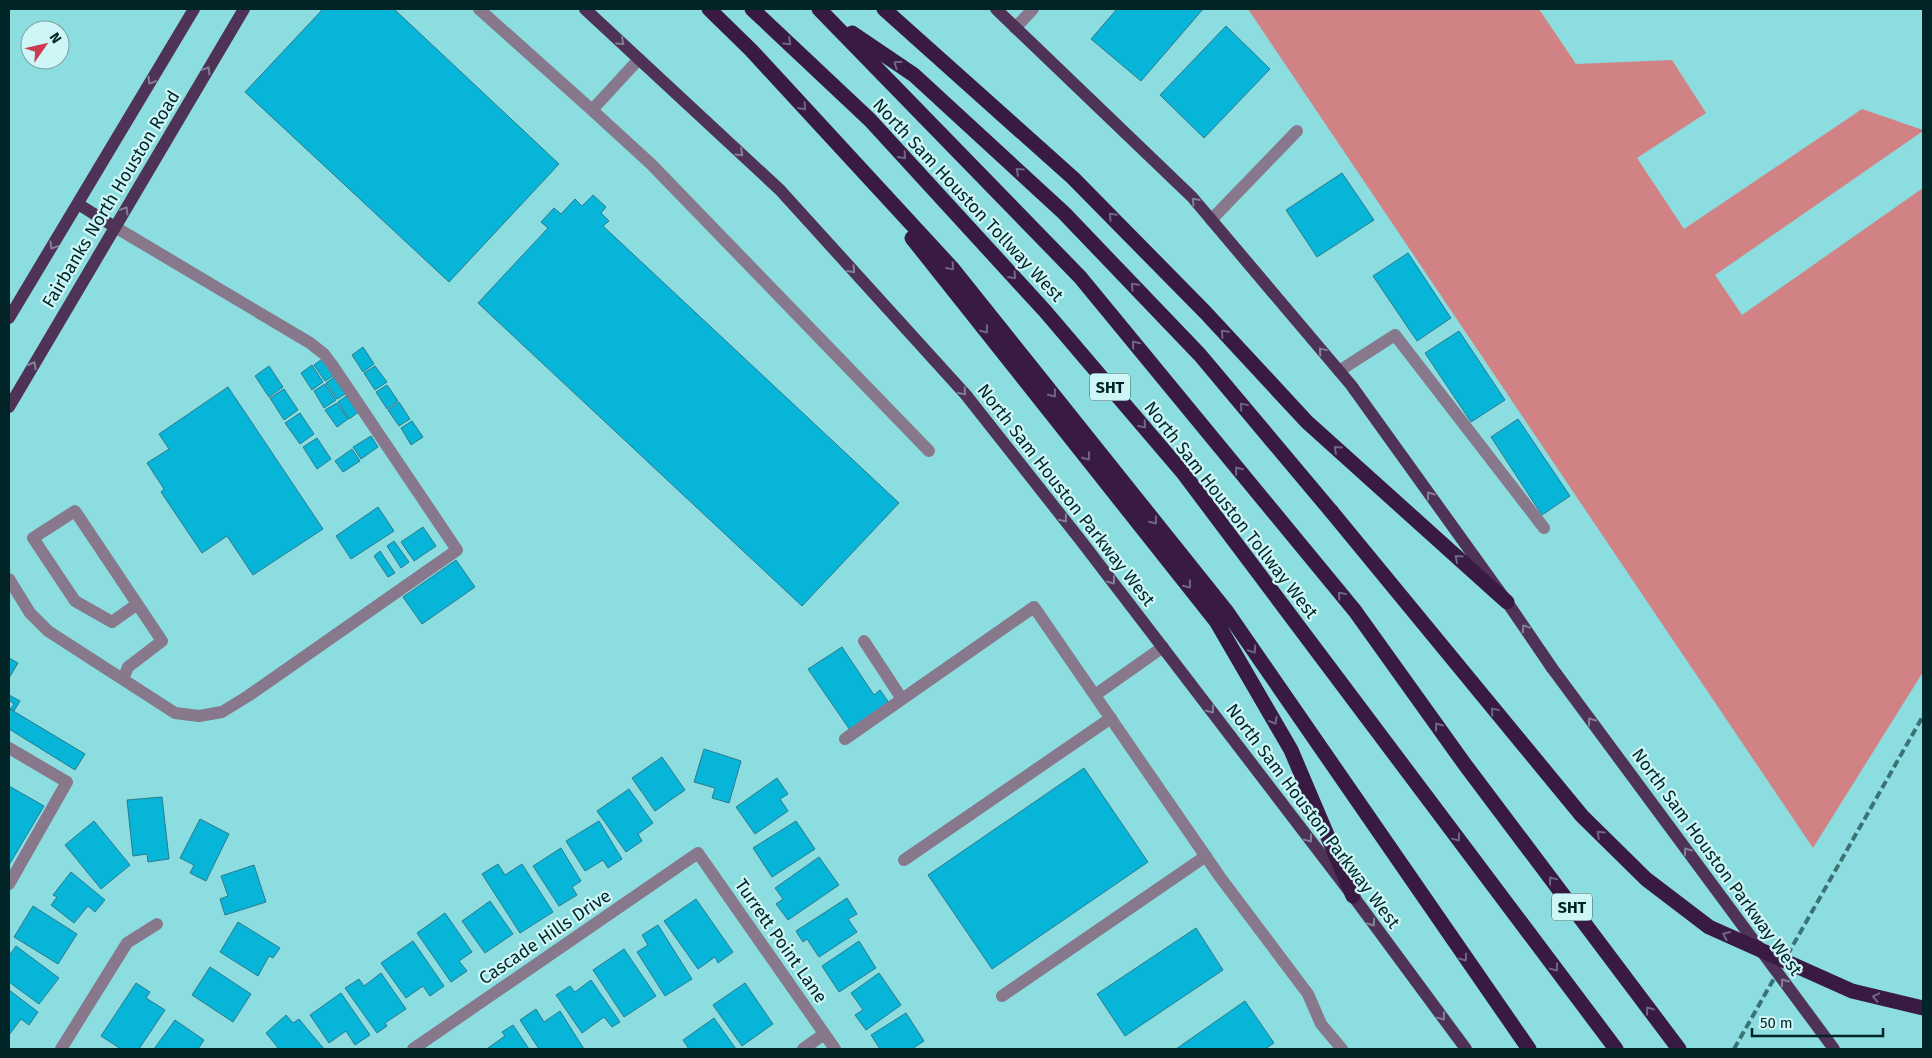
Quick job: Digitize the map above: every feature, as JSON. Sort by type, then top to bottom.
[{"type":"highway","points":[[709,9],[751,50],[952,268],[1221,605],[1436,918],[1529,1049]]},
{"type":"highway","name":"North Sam Houston Tollway West","points":[[752,9],[870,120],[1045,311],[1184,474],[1616,1049]]},
{"type":"highway","points":[[884,9],[1073,178],[1198,305],[1307,422],[1508,602]]},
{"type":"highway","points":[[822,11],[914,75],[1064,213],[1200,354],[1582,816],[1646,879],[1709,927],[1852,991],[1923,1008]]},
{"type":"highway","name":"North Sam Houston Tollway West","points":[[822,11],[1080,277],[1355,611],[1466,766],[1679,1049]]},
{"type":"highway","points":[[835,142],[1216,621],[1291,750],[1353,896]]},
{"type":"main road","name":"Fairbanks North Houston Road","points":[[9,318],[194,9]]},
{"type":"main road","name":"Fairbanks North Houston Road","points":[[9,407],[244,9]]},
{"type":"main road","name":"North Sam Houston Parkway West","points":[[585,9],[780,190],[966,395],[1163,647],[1353,896],[1466,1049]]},
{"type":"main road","name":"North Sam Houston Parkway West","points":[[996,9],[1192,197],[1351,385],[1508,602],[1552,668],[1834,1049]]},
{"type":"main road","points":[[78,204],[115,227]]},
{"type":"street","points":[[479,9],[651,164],[930,451]]},
{"type":"street","points":[[1015,28],[1033,9]]},
{"type":"street","points":[[592,110],[640,59]]},
{"type":"street","points":[[1211,220],[1297,131]]},
{"type":"street","points":[[9,579],[30,613],[48,631],[176,712],[199,716],[222,712],[248,696],[457,550],[324,354],[310,343],[115,227]]},
{"type":"street","points":[[1339,371],[1395,335],[1544,528]]},
{"type":"street","points":[[123,679],[128,667],[162,641],[75,512],[33,538],[75,601],[112,622],[136,605]]},
{"type":"street","points":[[845,739],[1034,606],[1206,856],[1308,994],[1321,1024],[1342,1049]]},
{"type":"street","points":[[864,641],[902,699]]},
{"type":"street","points":[[1095,696],[1163,647]]},
{"type":"street","points":[[904,860],[1111,718]]},
{"type":"street","points":[[9,748],[67,782],[9,884]]},
{"type":"street","name":"Turrett Point Lane","points":[[698,853],[835,1049]]},
{"type":"street","name":"Cascade Hills Drive","points":[[413,1049],[698,853]]},
{"type":"street","points":[[1002,996],[1206,856]]},
{"type":"street","points":[[61,1049],[127,943],[157,924]]},
{"type":"street","points":[[803,1049],[824,1034]]},
{"type":"shaded area","points":[[1248,9],[1539,9],[1576,64],[1672,60],[1706,113],[1637,158],[1684,229],[1862,109],[1923,130],[1715,275],[1742,315],[1923,188],[1923,672],[1813,848]]},
{"type":"building","points":[[323,9],[394,9],[559,164],[449,282],[245,92]]},
{"type":"building","points":[[1117,9],[1203,9],[1141,81],[1091,39]]},
{"type":"building","points":[[1226,26],[1270,69],[1204,138],[1160,95]]},
{"type":"building","points":[[1342,173],[1374,220],[1317,257],[1286,210]]},
{"type":"building","points":[[593,195],[606,207],[601,213],[609,221],[603,226],[899,503],[802,606],[478,303],[548,228],[541,222],[554,208],[561,214],[575,199],[582,206]]},
{"type":"building","points":[[1408,253],[1451,318],[1417,341],[1373,276]]},
{"type":"building","points":[[1459,331],[1505,400],[1471,422],[1425,353]]},
{"type":"building","points":[[363,347],[374,364],[363,372],[352,355]]},
{"type":"building","points":[[325,357],[336,374],[325,381],[314,365]]},
{"type":"building","points":[[312,365],[323,382],[312,390],[301,373]]},
{"type":"building","points":[[269,366],[283,387],[269,397],[255,376]]},
{"type":"building","points":[[375,366],[387,382],[375,390],[364,373]]},
{"type":"building","points":[[337,375],[348,392],[337,399],[326,383]]},
{"type":"building","points":[[325,384],[336,400],[324,408],[314,391]]},
{"type":"building","points":[[387,385],[398,401],[387,409],[376,392]]},
{"type":"building","points":[[228,387],[323,529],[253,575],[227,536],[202,553],[161,492],[164,489],[147,463],[169,449],[159,434]]},
{"type":"building","points":[[284,389],[298,410],[284,420],[270,398]]},
{"type":"building","points":[[349,394],[360,411],[349,419],[338,402]]},
{"type":"building","points":[[399,402],[410,419],[399,426],[388,410]]},
{"type":"building","points":[[337,403],[348,419],[337,427],[325,410]]},
{"type":"building","points":[[300,413],[314,434],[300,444],[285,423]]},
{"type":"building","points":[[1518,419],[1570,496],[1542,515],[1491,437]]},
{"type":"building","points":[[412,421],[423,437],[411,445],[401,428]]},
{"type":"building","points":[[371,436],[378,447],[361,459],[353,447]]},
{"type":"building","points":[[317,438],[331,459],[317,469],[303,447]]},
{"type":"building","points":[[352,449],[360,461],[343,472],[335,461]]},
{"type":"building","points":[[378,507],[394,531],[351,559],[336,536]]},
{"type":"building","points":[[423,527],[436,546],[414,561],[401,542]]},
{"type":"building","points":[[394,541],[409,562],[401,568],[387,546]]},
{"type":"building","points":[[380,551],[395,573],[388,577],[374,556]]},
{"type":"building","points":[[456,560],[475,587],[422,624],[403,597]]},
{"type":"building","points":[[842,647],[874,695],[880,690],[890,704],[850,730],[808,669]]},
{"type":"building","points":[[9,658],[18,663],[9,678]]},
{"type":"building","points":[[9,695],[20,701],[14,711],[10,709],[14,704],[9,700]]},
{"type":"building","points":[[10,709],[85,754],[75,770],[9,729]]},
{"type":"building","points":[[704,749],[741,761],[729,803],[712,798],[715,788],[694,782]]},
{"type":"building","points":[[662,757],[685,790],[655,811],[632,778]]},
{"type":"building","points":[[1084,768],[1148,862],[992,969],[928,875]]},
{"type":"building","points":[[777,778],[788,794],[780,799],[788,811],[755,834],[736,807]]},
{"type":"building","points":[[9,786],[44,806],[9,865]]},
{"type":"building","points":[[629,789],[653,823],[638,834],[642,841],[626,852],[597,811]]},
{"type":"building","points":[[162,797],[169,859],[148,862],[147,854],[133,856],[127,800]]},
{"type":"building","points":[[200,819],[229,834],[206,881],[190,873],[194,865],[180,858]]},
{"type":"building","points":[[94,821],[130,865],[101,889],[65,845]]},
{"type":"building","points":[[599,821],[622,859],[608,868],[603,860],[585,871],[566,841]]},
{"type":"building","points":[[796,821],[815,849],[772,877],[753,848]]},
{"type":"building","points":[[561,848],[581,881],[572,887],[577,895],[559,906],[533,866]]},
{"type":"building","points":[[819,857],[839,885],[788,920],[776,904],[783,899],[775,888]]},
{"type":"building","points":[[498,864],[505,875],[522,864],[553,912],[520,933],[482,874]]},
{"type":"building","points":[[254,865],[266,902],[225,915],[220,899],[228,896],[221,876]]},
{"type":"building","points":[[71,872],[105,900],[95,912],[88,906],[74,923],[51,905],[57,897],[53,895]]},
{"type":"building","points":[[847,898],[857,914],[848,919],[857,932],[819,957],[807,939],[803,942],[796,931]]},
{"type":"building","points":[[696,899],[733,952],[718,963],[715,957],[698,969],[664,921]]},
{"type":"building","points":[[490,901],[513,934],[485,953],[462,921]]},
{"type":"building","points":[[33,906],[77,934],[58,964],[14,937]]},
{"type":"building","points":[[445,913],[472,952],[459,961],[467,971],[451,982],[417,933]]},
{"type":"building","points":[[238,922],[280,948],[273,958],[269,956],[258,976],[220,952]]},
{"type":"building","points":[[658,925],[692,979],[665,996],[637,952],[648,945],[642,935]]},
{"type":"building","points":[[1196,928],[1223,970],[1125,1036],[1097,994]]},
{"type":"building","points":[[413,941],[444,986],[430,996],[423,986],[406,998],[381,963]]},
{"type":"building","points":[[859,941],[876,968],[839,992],[822,966]]},
{"type":"building","points":[[16,946],[59,978],[39,1004],[9,982],[9,956]]},
{"type":"building","points":[[624,949],[656,996],[624,1017],[593,970]]},
{"type":"building","points":[[210,967],[251,994],[233,1022],[192,995]]},
{"type":"building","points":[[381,973],[406,1009],[385,1023],[387,1026],[377,1033],[345,988],[359,979],[364,986]]},
{"type":"building","points":[[879,973],[901,1005],[866,1030],[855,1015],[863,1010],[851,993]]},
{"type":"building","points":[[591,980],[620,1022],[612,1027],[604,1017],[582,1033],[556,995],[570,986],[575,992]]},
{"type":"building","points":[[136,983],[150,992],[146,998],[165,1010],[139,1049],[121,1049],[101,1036]]},
{"type":"building","points":[[745,983],[773,1024],[742,1046],[713,1005]]},
{"type":"building","points":[[9,990],[38,1012],[29,1025],[21,1019],[9,1035]]},
{"type":"building","points":[[341,993],[370,1035],[355,1045],[346,1031],[329,1043],[310,1015]]},
{"type":"building","points":[[1245,1001],[1274,1043],[1265,1049],[1176,1049]]},
{"type":"building","points":[[536,1009],[544,1022],[560,1011],[584,1049],[539,1049],[520,1020]]},
{"type":"building","points":[[906,1013],[924,1041],[912,1049],[880,1049],[871,1035]]},
{"type":"building","points":[[286,1015],[293,1023],[299,1019],[324,1049],[279,1049],[266,1033]]},
{"type":"building","points":[[714,1018],[736,1049],[689,1049],[683,1040]]},
{"type":"building","points":[[175,1020],[204,1040],[198,1049],[154,1049]]},
{"type":"building","points":[[513,1025],[529,1049],[488,1048],[505,1036],[502,1032]]},
{"type":"railway","points":[[1734,1049],[1923,716]]}]
